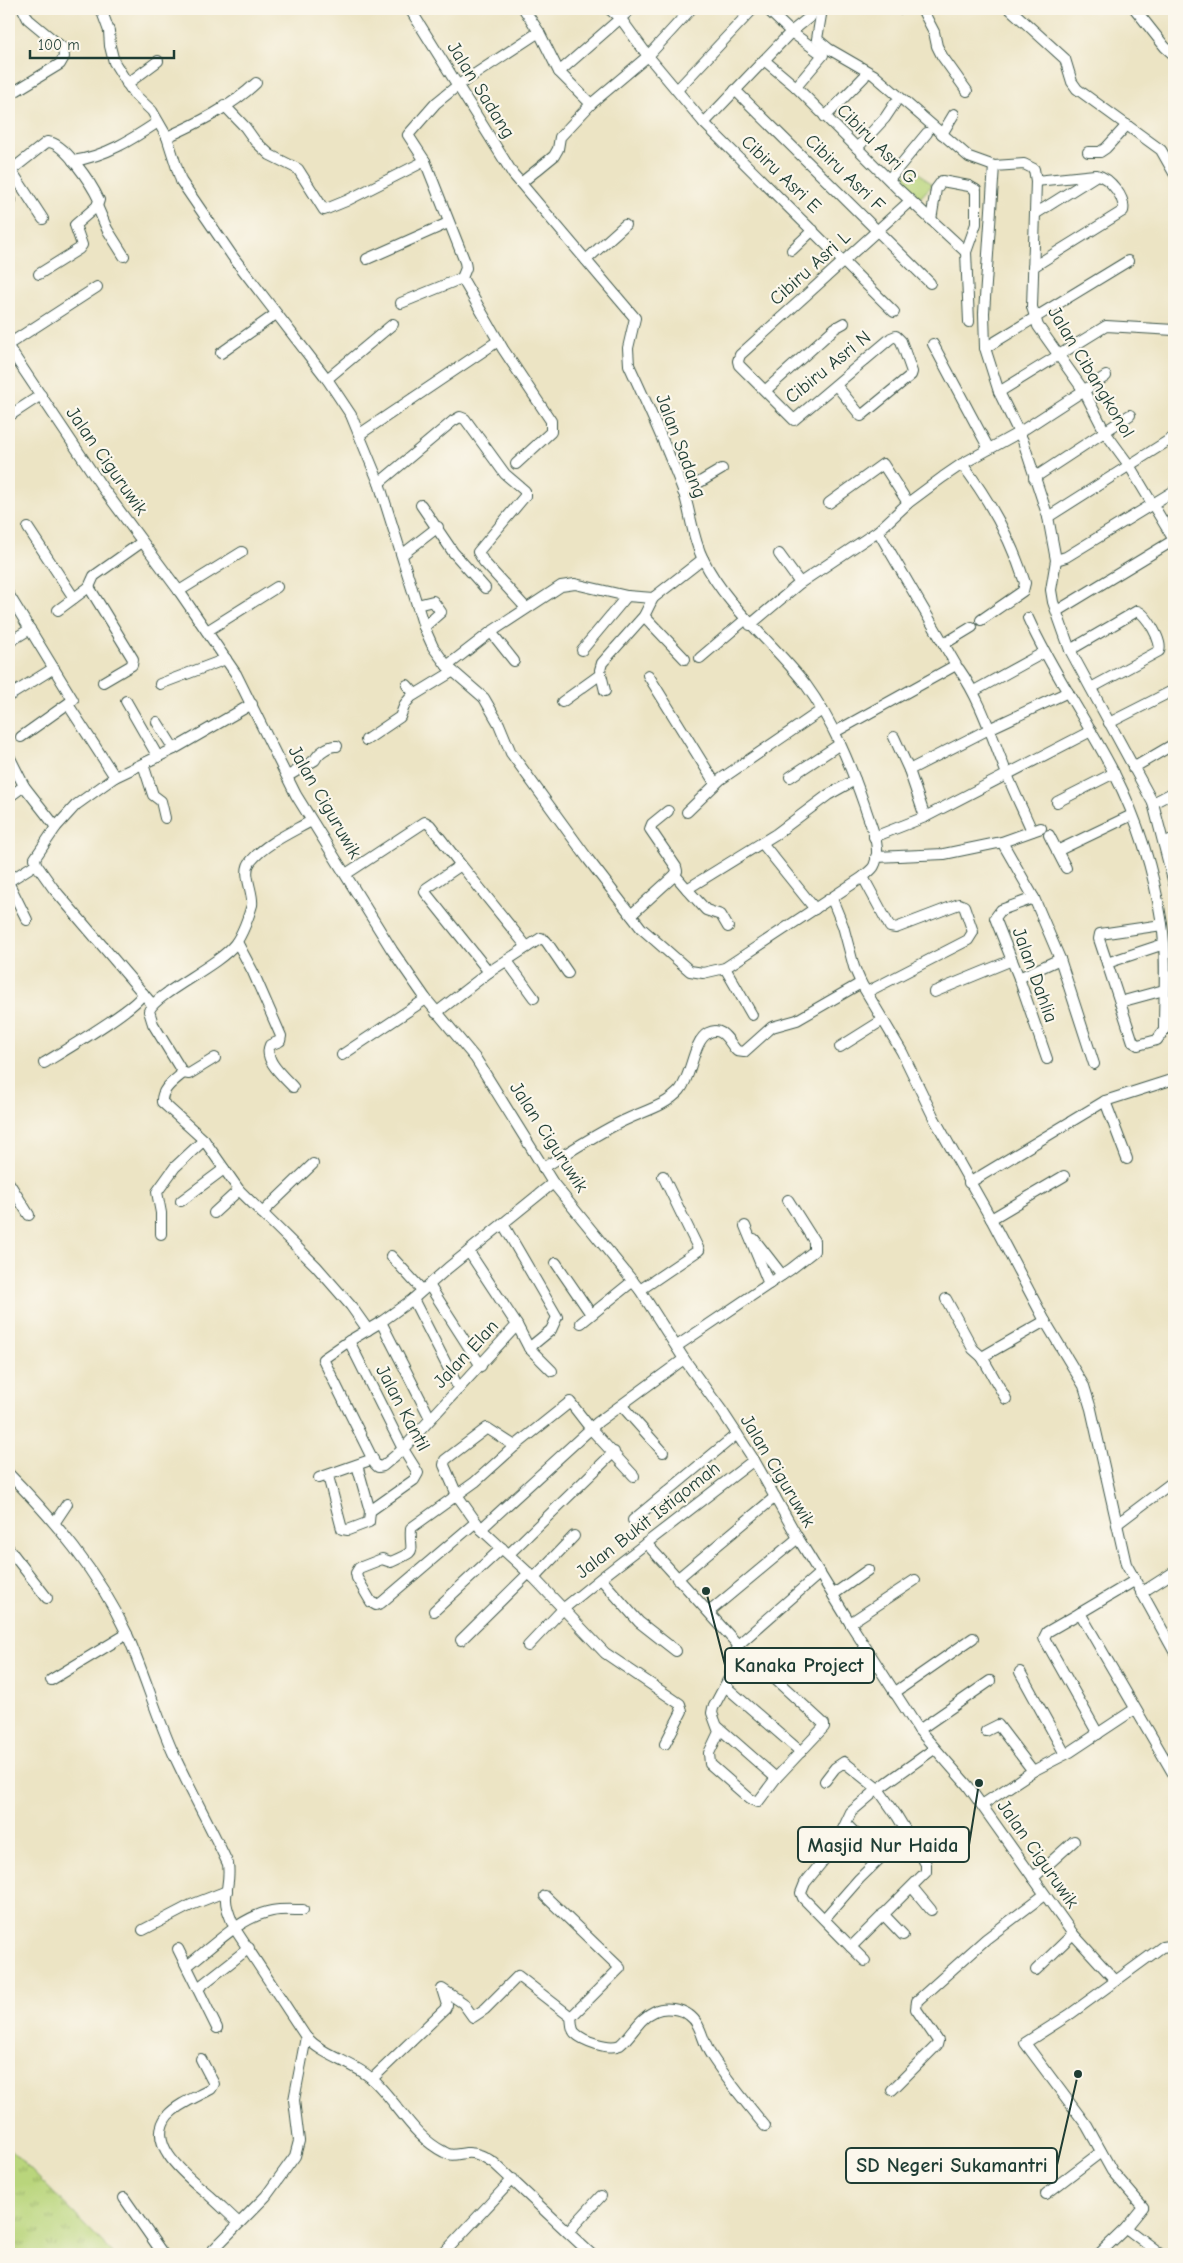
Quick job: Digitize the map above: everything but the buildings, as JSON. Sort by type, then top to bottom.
[{"type":"street","points":[[9,95],[60,64],[64,58],[63,48],[28,19],[23,9]]},
{"type":"street","points":[[102,9],[109,31],[114,62],[126,84],[152,111],[167,137],[180,181],[276,314],[327,379],[351,415],[379,483],[403,554],[424,627],[433,647],[449,669],[477,690],[484,698],[499,724],[511,753],[630,915],[652,940],[690,971],[703,974],[725,968],[863,877],[873,867],[876,857],[944,854],[1002,842],[1036,829],[1007,774],[991,728],[974,690],[959,669]]},
{"type":"street","name":"Jalan Sadang","points":[[410,9],[457,86],[521,184],[635,318],[628,348],[629,365],[684,492],[691,525],[703,559],[748,622],[805,684],[835,732],[855,780],[874,837],[876,857]]},
{"type":"street","points":[[524,9],[539,32],[559,72],[591,104]]},
{"type":"street","name":"Cibiru Asri E","points":[[609,9],[621,19],[648,56],[704,123],[845,261],[894,312]]},
{"type":"street","points":[[559,72],[631,9]]},
{"type":"street","points":[[521,184],[554,156],[558,149],[560,137],[591,104],[648,56],[691,9]]},
{"type":"street","points":[[677,90],[753,9]]},
{"type":"street","points":[[767,9],[794,29],[823,55],[796,87]]},
{"type":"street","points":[[704,123],[794,29],[811,16],[813,9]]},
{"type":"street","points":[[822,9],[822,17],[816,34],[817,39],[829,49],[874,74],[897,92],[963,153],[994,166],[1028,166],[1034,169],[1036,181],[1103,176],[1119,194],[1123,206],[1122,211],[1033,267]]},
{"type":"street","points":[[922,9],[934,32],[937,46],[942,56],[967,91]]},
{"type":"street","points":[[1010,9],[1063,58],[1072,82],[1077,89],[1161,150],[1174,173]]},
{"type":"street","points":[[1134,9],[1165,47],[1174,55]]},
{"type":"street","points":[[401,303],[462,278],[466,268],[425,161],[408,135],[430,109],[457,86],[539,32]]},
{"type":"street","name":"Cibiru Asri G","points":[[764,60],[796,87],[910,201],[966,252]]},
{"type":"street","points":[[126,84],[158,62]]},
{"type":"street","points":[[825,117],[864,77]]},
{"type":"street","points":[[167,137],[204,120],[246,92],[256,83]]},
{"type":"street","name":"Cibiru Asri F","points":[[735,90],[930,283]]},
{"type":"street","points":[[856,148],[885,118],[895,103]]},
{"type":"street","points":[[224,106],[270,155],[298,169],[306,179],[322,209],[327,210],[425,161]]},
{"type":"street","points":[[942,134],[954,114]]},
{"type":"street","points":[[73,161],[92,158],[123,145],[158,122]]},
{"type":"street","points":[[1088,152],[1100,152],[1106,148],[1127,125]]},
{"type":"street","points":[[889,180],[927,133]]},
{"type":"street","points":[[44,219],[10,171],[47,142],[58,145],[73,161],[98,198],[97,206],[107,228],[124,256]]},
{"type":"street","points":[[994,166],[984,313],[985,348],[999,392],[1020,432],[1048,517],[1056,560],[1051,590],[1060,626],[1070,650],[1132,768],[1153,803],[1174,884]]},
{"type":"street","points":[[1035,214],[1097,175]]},
{"type":"street","points":[[931,220],[936,189],[942,181],[969,186],[976,190],[976,224],[971,244],[966,252],[970,322]]},
{"type":"street","name":"Jalan Cibangkonol","points":[[1036,181],[1032,307],[1034,317],[1038,326],[1084,391],[1105,432],[1129,465],[1174,540]]},
{"type":"street","name":"Cibiru Asri L","points":[[739,365],[740,355],[910,201]]},
{"type":"street","points":[[39,274],[79,249],[82,245],[75,225],[97,206]]},
{"type":"street","points":[[367,258],[448,222]]},
{"type":"street","points":[[586,260],[625,226]]},
{"type":"street","points":[[792,250],[813,230]]},
{"type":"street","points":[[985,348],[1128,261]]},
{"type":"street","points":[[462,278],[498,341],[550,421],[551,432],[516,464]]},
{"type":"street","points":[[9,344],[97,287]]},
{"type":"street","points":[[222,353],[276,314]]},
{"type":"street","points":[[766,390],[835,328],[844,323]]},
{"type":"street","points":[[327,379],[393,324]]},
{"type":"street","points":[[999,392],[1106,326],[1174,330]]},
{"type":"street","name":"Cibiru Asri N","points":[[739,365],[794,420],[891,338],[896,336],[899,338],[912,375],[861,416],[836,385]]},
{"type":"street","points":[[360,434],[498,341]]},
{"type":"street","points":[[933,344],[989,449]]},
{"type":"street","name":"Jalan Ciguruwik","points":[[9,348],[102,487],[179,591],[245,688],[311,820],[392,950],[436,1013],[476,1059],[553,1183],[640,1290],[684,1359],[754,1460],[798,1538],[919,1730],[968,1786],[1073,1934],[1114,1980]]},
{"type":"street","points":[[700,658],[800,582],[878,531],[908,503],[962,464],[1020,432],[1106,376]]},
{"type":"street","points":[[9,416],[41,395]]},
{"type":"street","points":[[1034,478],[1130,415]]},
{"type":"street","points":[[379,483],[453,421],[460,417],[465,419],[505,474],[525,491],[524,496],[478,552],[484,562],[526,608]]},
{"type":"street","points":[[1048,517],[1174,437]]},
{"type":"street","points":[[829,503],[883,464],[908,503]]},
{"type":"street","points":[[962,464],[982,489],[1003,526],[1025,583],[1022,591],[981,620]]},
{"type":"street","points":[[684,492],[722,469]]},
{"type":"street","points":[[1056,560],[1066,557],[1174,491]]},
{"type":"street","points":[[421,505],[453,552],[485,588]]},
{"type":"street","points":[[28,528],[74,598]]},
{"type":"street","points":[[403,554],[438,528]]},
{"type":"street","points":[[835,732],[956,665],[878,531]]},
{"type":"street","points":[[1057,612],[1174,540]]},
{"type":"street","points":[[58,610],[88,587],[94,576],[142,542]]},
{"type":"street","points":[[179,591],[242,552]]},
{"type":"street","points":[[779,554],[800,582]]},
{"type":"street","points":[[605,691],[600,666],[604,660],[644,616],[653,598],[703,559]]},
{"type":"street","points":[[366,740],[400,718],[408,700],[449,669],[491,632],[555,588],[567,584],[627,596],[653,598]]},
{"type":"street","points":[[88,587],[133,659],[132,665],[103,682]]},
{"type":"street","points":[[207,631],[277,587]]},
{"type":"street","points":[[9,595],[73,700],[21,737]]},
{"type":"street","points":[[582,650],[627,596]]},
{"type":"street","points":[[417,605],[432,601],[441,612],[424,627]]},
{"type":"street","points":[[1070,650],[1137,611],[1143,613],[1160,642],[1159,651],[1091,688]]},
{"type":"street","points":[[644,616],[685,659]]},
{"type":"street","points":[[1028,618],[1043,653],[1068,692],[1114,773],[1132,815],[1153,876],[1162,925],[1164,944],[1163,1034],[1156,1040],[1140,1045],[1133,1042],[1099,939],[1100,934],[1162,925]]},
{"type":"street","points":[[944,644],[972,627]]},
{"type":"street","points":[[9,642],[30,629]]},
{"type":"street","points":[[491,632],[514,661]]},
{"type":"street","points":[[974,690],[1043,653]]},
{"type":"street","points":[[160,684],[226,659]]},
{"type":"street","points":[[9,696],[54,668]]},
{"type":"street","points":[[562,702],[601,674]]},
{"type":"street","points":[[648,675],[715,783]]},
{"type":"street","points":[[407,684],[415,694]]},
{"type":"street","points":[[1109,723],[1174,690]]},
{"type":"street","points":[[909,770],[991,728],[1068,692]]},
{"type":"street","points":[[126,701],[158,757]]},
{"type":"street","points":[[152,1004],[36,864],[36,855],[56,827],[76,805],[115,777],[174,749],[252,704]]},
{"type":"street","points":[[69,706],[115,777]]},
{"type":"street","points":[[688,812],[715,783],[822,710]]},
{"type":"street","points":[[157,722],[174,749]]},
{"type":"street","points":[[874,837],[925,818],[1091,731]]},
{"type":"street","points":[[894,737],[909,770],[925,818]]},
{"type":"street","points":[[790,777],[840,744]]},
{"type":"street","points":[[1132,768],[1174,744]]},
{"type":"street","points":[[288,776],[315,760],[317,756],[332,746],[337,746]]},
{"type":"street","points":[[9,756],[24,786],[56,827]]},
{"type":"street","points":[[143,764],[153,795],[161,802],[165,818]]},
{"type":"street","points":[[1057,802],[1114,773]]},
{"type":"street","points":[[687,889],[762,843],[828,795],[855,780]]},
{"type":"street","points":[[9,797],[24,786]]},
{"type":"street","points":[[1153,803],[1174,792]]},
{"type":"street","points":[[630,915],[677,872],[676,867],[650,829],[652,824],[668,811]]},
{"type":"street","points":[[1057,851],[1132,815]]},
{"type":"street","points":[[183,1073],[153,1024],[149,1011],[152,1004],[216,962],[236,942],[252,905],[247,872],[249,863],[268,846],[311,820]]},
{"type":"street","points":[[346,874],[425,822],[430,825],[460,865],[528,947]]},
{"type":"street","points":[[1049,834],[1066,868]]},
{"type":"street","points":[[1164,844],[1174,838]]},
{"type":"street","points":[[1002,842],[1034,898],[1060,959],[1094,1064]]},
{"type":"street","points":[[762,843],[815,909]]},
{"type":"street","points":[[27,920],[9,882],[36,864]]},
{"type":"street","points":[[460,865],[427,888],[425,892],[488,972]]},
{"type":"street","points":[[675,875],[706,910],[721,916],[728,928]]},
{"type":"street","points":[[543,1168],[605,1131],[642,1112],[666,1103],[674,1097],[688,1078],[702,1037],[710,1032],[718,1031],[724,1035],[737,1052],[744,1052],[772,1027],[797,1020],[968,940],[973,932],[964,906],[959,904],[896,928],[890,926],[863,877]]},
{"type":"street","points":[[832,898],[843,926],[854,967],[864,988],[902,1052],[934,1118],[969,1183],[991,1219],[1045,1322],[1088,1396],[1126,1564],[1174,1651]]},
{"type":"street","name":"Jalan Dahlia","points":[[1034,898],[1001,910],[996,915],[1047,1060]]},
{"type":"street","points":[[436,1013],[488,972],[543,938],[568,973]]},
{"type":"street","points":[[236,942],[253,972],[281,1036],[280,1041],[270,1045],[267,1050],[268,1055],[277,1070],[293,1087]]},
{"type":"street","points":[[1107,963],[1164,944]]},
{"type":"street","points":[[1019,978],[1060,959]]},
{"type":"street","points":[[934,992],[1012,960]]},
{"type":"street","points":[[507,961],[534,998]]},
{"type":"street","points":[[725,968],[752,1015]]},
{"type":"street","points":[[1120,1002],[1164,990]]},
{"type":"street","points":[[44,1063],[104,1025],[136,1002],[143,992]]},
{"type":"street","points":[[342,1055],[426,999]]},
{"type":"street","points":[[840,1046],[883,1020]]},
{"type":"street","points":[[215,1058],[189,1074],[183,1073],[168,1085],[162,1097],[162,1102],[204,1140],[239,1190],[316,1266],[351,1306],[368,1330]]},
{"type":"street","points":[[969,1183],[1105,1101],[1174,1079]]},
{"type":"street","points":[[1105,1101],[1127,1159]]},
{"type":"street","points":[[161,1234],[161,1214],[157,1192],[175,1167],[204,1140]]},
{"type":"street","points":[[262,1213],[313,1164]]},
{"type":"street","points":[[181,1201],[224,1169]]},
{"type":"street","points":[[640,1290],[699,1250],[663,1176]]},
{"type":"street","points":[[991,1219],[1064,1176]]},
{"type":"street","points":[[9,1183],[29,1215]]},
{"type":"street","points":[[375,1463],[322,1359],[349,1340],[381,1322],[413,1299],[425,1287],[553,1183]]},
{"type":"street","points":[[214,1213],[239,1190]]},
{"type":"street","points":[[677,1346],[782,1275],[808,1256],[815,1247],[788,1200]]},
{"type":"street","points":[[503,1224],[558,1317],[551,1330],[529,1348]]},
{"type":"street","points":[[769,1284],[745,1226],[782,1275]]},
{"type":"street","name":"Jalan Elan","points":[[370,1511],[369,1522],[348,1530],[342,1529],[324,1477],[357,1465],[375,1463],[383,1466],[403,1450],[430,1418],[459,1390],[517,1326],[469,1252]]},
{"type":"street","points":[[390,1256],[425,1287],[481,1366]]},
{"type":"street","points":[[556,1263],[591,1314]]},
{"type":"street","points":[[581,1323],[633,1281]]},
{"type":"street","points":[[413,1299],[459,1390]]},
{"type":"street","points":[[946,1299],[973,1349],[982,1357],[1006,1399]]},
{"type":"street","points":[[381,1322],[430,1418]]},
{"type":"street","points":[[982,1357],[1045,1322]]},
{"type":"street","points":[[517,1326],[529,1348],[552,1371]]},
{"type":"street","name":"Jalan Kantil","points":[[349,1340],[403,1450],[418,1470],[416,1478],[370,1511]]},
{"type":"street","points":[[634,1476],[591,1429],[573,1403],[569,1402],[515,1446],[476,1482],[411,1528],[413,1548],[410,1553],[391,1562],[382,1559],[357,1570],[358,1578],[371,1602],[376,1605],[381,1603],[478,1526],[591,1429],[684,1359]]},
{"type":"street","points":[[622,1406],[663,1452]]},
{"type":"street","points":[[515,1446],[487,1428],[445,1460],[445,1470],[457,1495],[478,1526],[531,1575],[606,1653],[680,1704],[682,1711],[665,1744]]},
{"type":"street","points":[[634,1520],[737,1434]]},
{"type":"street","points":[[434,1611],[506,1551],[614,1452]]},
{"type":"street","name":"Jalan Bukit Istiqomah","points":[[528,1646],[564,1609],[601,1578],[754,1460]]},
{"type":"street","points":[[357,1465],[370,1511]]},
{"type":"street","points":[[9,1474],[55,1522],[101,1587],[127,1634],[174,1755],[228,1864],[230,1878],[227,1891],[227,1911],[235,1929],[306,2037],[320,2050],[361,2070],[372,2079],[424,2138],[442,2152],[450,2155],[466,2153],[483,2155],[513,2179],[589,2253]]},
{"type":"street","points":[[1117,1524],[1174,1481]]},
{"type":"street","points":[[677,1580],[775,1497]]},
{"type":"street","points":[[55,1522],[67,1504]]},
{"type":"street","points":[[461,1640],[574,1536]]},
{"type":"street","points":[[710,1612],[798,1538]]},
{"type":"street","points":[[646,1543],[677,1580],[710,1612],[738,1645]]},
{"type":"street","points":[[9,1549],[47,1598]]},
{"type":"street","points":[[834,1594],[868,1570]]},
{"type":"street","points":[[1141,1593],[1174,1572]]},
{"type":"street","points":[[727,1682],[751,1666],[762,1668],[822,1722],[824,1727],[776,1778],[760,1801],[756,1802],[713,1768],[708,1756],[718,1736],[718,1727],[712,1713],[727,1682],[738,1645],[820,1573]]},
{"type":"street","points":[[601,1578],[639,1622],[676,1651]]},
{"type":"street","points":[[850,1623],[915,1580]]},
{"type":"street","points":[[1098,1734],[1044,1638],[1048,1632],[1134,1580]]},
{"type":"street","points":[[1080,1613],[1174,1775]]},
{"type":"street","points":[[51,1680],[127,1634]]},
{"type":"street","points":[[894,1693],[973,1638]]},
{"type":"street","points":[[1020,1672],[1065,1754]]},
{"type":"street","points":[[727,1682],[801,1752]]},
{"type":"street","points":[[919,1730],[990,1682]]},
{"type":"street","points":[[982,1805],[1033,1771],[1098,1734],[1135,1709]]},
{"type":"street","points":[[986,1731],[998,1725],[1033,1771]]},
{"type":"street","points":[[718,1727],[776,1778]]},
{"type":"street","points":[[865,1961],[801,1895],[802,1889],[835,1846],[851,1812],[934,1749]]},
{"type":"street","points":[[825,1781],[835,1768],[844,1762],[878,1790],[899,1818],[927,1868],[912,1887],[851,1948]]},
{"type":"street","points":[[846,1824],[880,1858]]},
{"type":"street","points":[[824,1919],[880,1858],[906,1833]]},
{"type":"street","points":[[1033,1878],[1074,1841]]},
{"type":"street","points":[[912,1887],[931,1910]]},
{"type":"street","points":[[143,1930],[191,1905],[227,1891]]},
{"type":"street","points":[[892,2090],[938,2043],[916,2009],[917,2001],[986,1939],[1044,1895]]},
{"type":"street","points":[[546,1896],[620,1968],[571,2017]]},
{"type":"street","points":[[187,1966],[235,1929],[259,1914],[272,1911],[303,1910]]},
{"type":"street","points":[[883,1914],[903,1935]]},
{"type":"street","points":[[1036,1970],[1073,1934]]},
{"type":"street","points":[[1099,2254],[1126,2228],[1143,2207],[1112,2171],[1087,2126],[1025,2043],[1070,2015],[1114,1980],[1162,1947],[1169,1946],[1174,1949]]},
{"type":"street","points":[[198,1988],[249,1948]]},
{"type":"street","points":[[178,1949],[217,2028]]},
{"type":"street","points":[[372,2079],[445,2010],[448,2005],[442,1989],[463,2003],[473,2017],[485,2009],[518,1976],[571,2017],[573,2030],[576,2033],[588,2040],[616,2047],[624,2042],[642,2019],[656,2010],[676,2009],[688,2013],[697,2024],[711,2056],[764,2126]]},
{"type":"street","points":[[208,2254],[266,2196],[290,2164],[298,2149],[299,2131],[294,2100],[306,2037]]},
{"type":"street","points":[[201,2059],[214,2084],[211,2089],[182,2104],[168,2116],[162,2127],[164,2146],[172,2161],[238,2223]]},
{"type":"street","points":[[1046,2194],[1101,2152]]},
{"type":"street","points":[[443,2254],[513,2179]]},
{"type":"street","points":[[568,2232],[601,2196]]},
{"type":"street","points":[[124,2198],[162,2254]]},
{"type":"street","points":[[1126,2228],[1160,2254]]},
{"type":"green space","points":[[913,167],[932,185],[920,198],[900,179]]},
{"type":"green space","points":[[9,2148],[114,2254],[9,2254]]},
{"type":"place","name":"Kanaka Project","points":[[706,1591]]},
{"type":"place","name":"Masjid Nur Haida","points":[[979,1783]]},
{"type":"place","name":"SD Negeri Sukamantri","points":[[1078,2074]]}]
